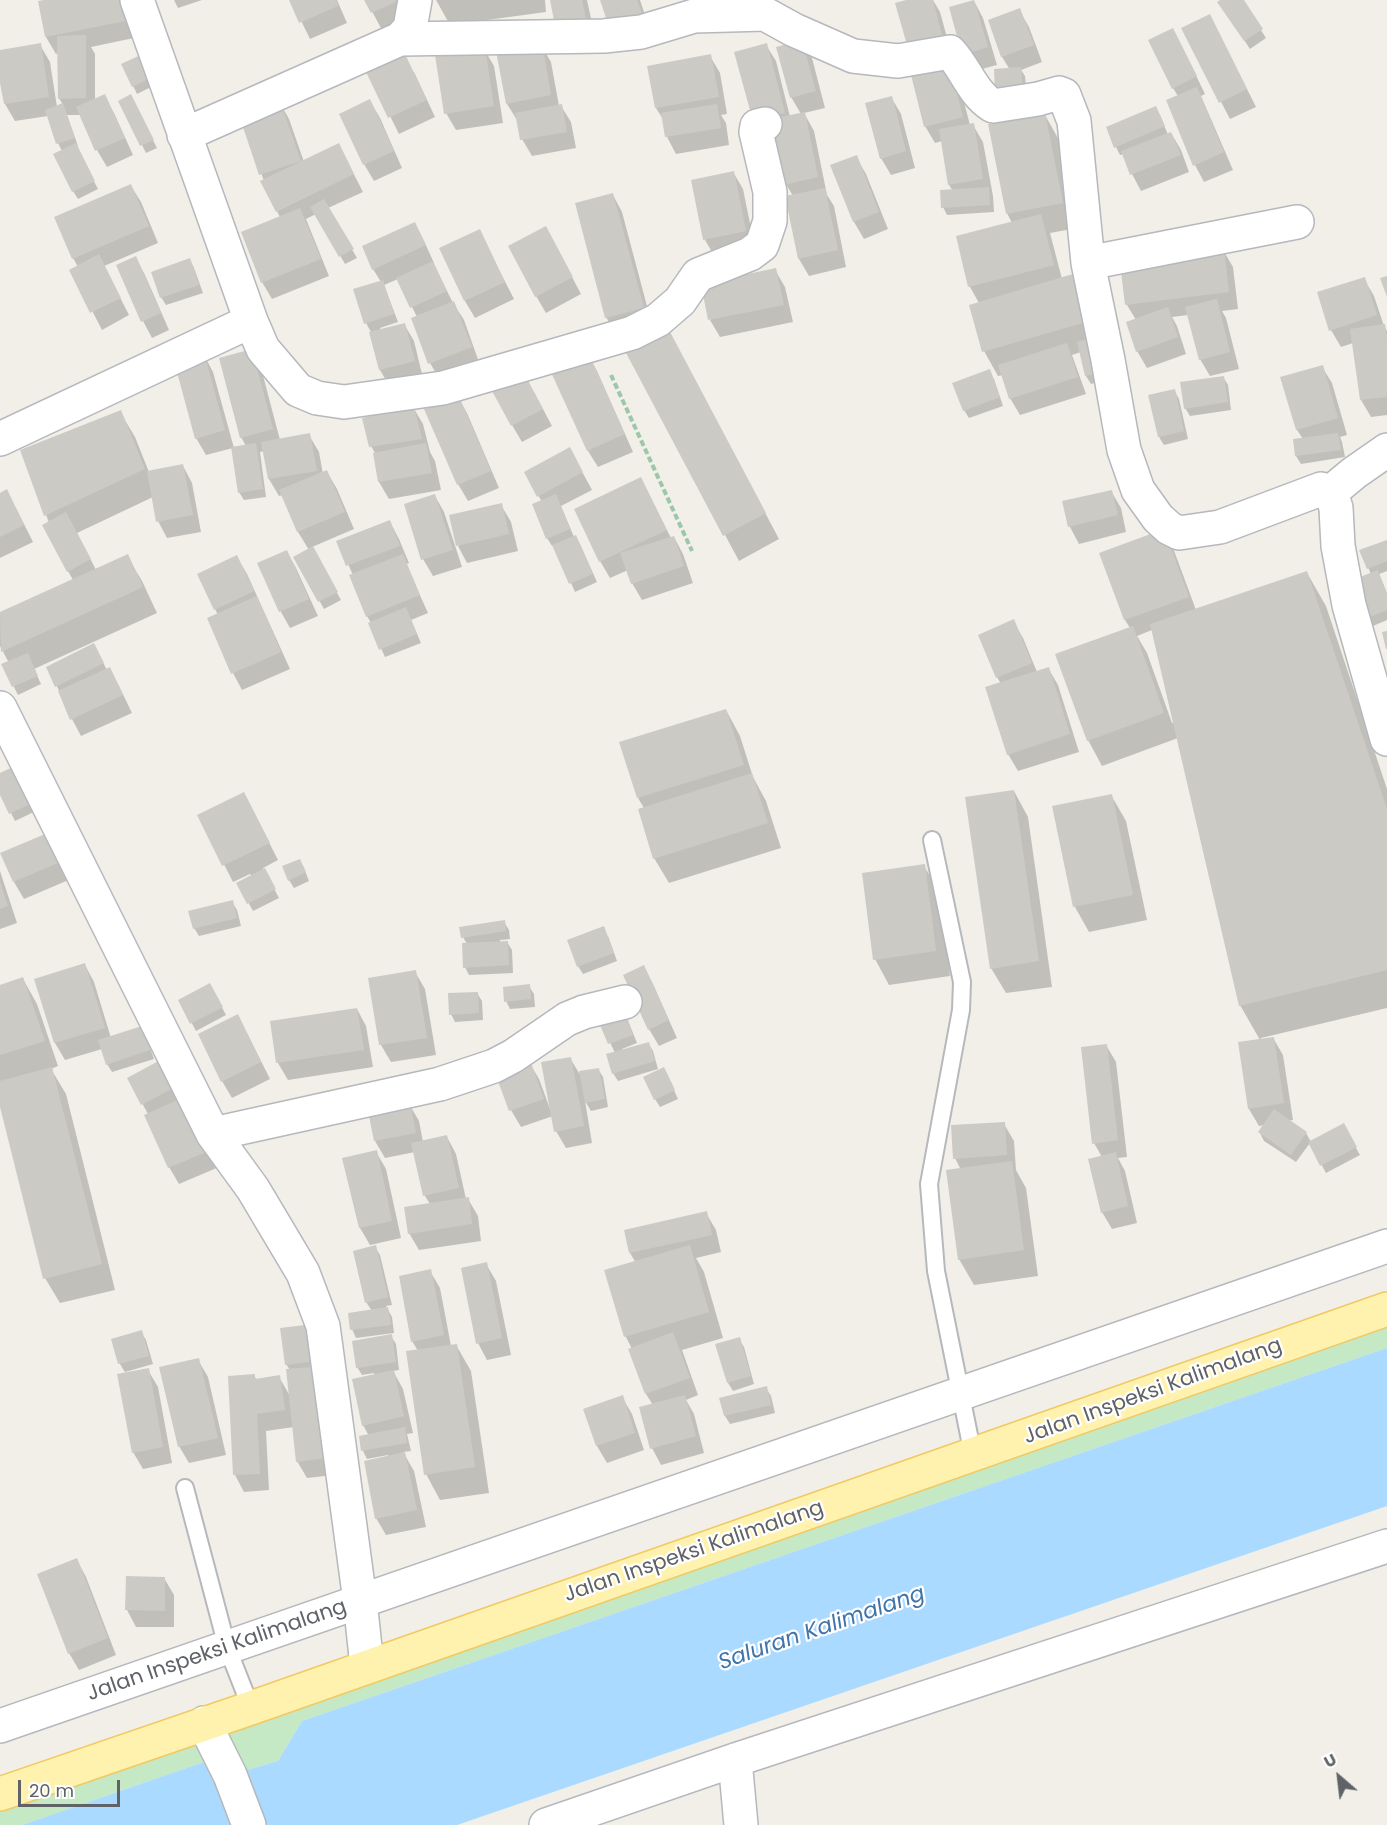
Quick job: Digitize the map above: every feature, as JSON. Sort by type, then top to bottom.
[{"type":"main road","name":"Jalan Inspeksi Kalimalang","points":[[1,1788],[251,1708],[1387,1309]]},
{"type":"street","points":[[137,0],[263,349],[298,390],[317,398],[344,402],[442,388],[632,333],[658,320],[680,302],[698,275],[750,254],[762,244],[770,222],[770,192],[756,132],[757,126],[765,124]]},
{"type":"street","points":[[400,39],[410,28],[415,0]]},
{"type":"street","points":[[184,135],[400,39],[604,36],[641,32],[691,8],[765,14],[794,30],[852,56],[898,61],[950,52],[983,100],[993,106],[1038,99],[1059,93],[1064,95],[1074,121],[1088,263],[1124,450],[1138,490],[1158,518],[1179,533],[1220,526],[1321,489],[1331,492]]},
{"type":"street","points":[[1088,263],[1297,222]]},
{"type":"street","points":[[0,439],[251,321]]},
{"type":"street","points":[[1331,492],[1387,450]]},
{"type":"street","points":[[1331,492],[1336,508],[1338,546],[1349,605],[1387,739]]},
{"type":"street","points":[[0,708],[213,1134],[253,1189],[303,1273],[323,1326],[367,1666]]},
{"type":"street","points":[[213,1134],[440,1084],[494,1066],[513,1056],[567,1019],[584,1012],[625,1002]]},
{"type":"street","name":"Jalan Inspeksi Kalimalang","points":[[0,1726],[1387,1246]]},
{"type":"street","points":[[546,1825],[735,1760],[1387,1546]]},
{"type":"street","points":[[204,1723],[230,1775],[249,1825]]},
{"type":"street","points":[[735,1760],[741,1825]]},
{"type":"lane","points":[[932,840],[962,981],[962,1010],[929,1184],[936,1271],[973,1455]]},
{"type":"lane","points":[[185,1488],[227,1647],[251,1708]]},
{"type":"path","points":[[597,344],[692,551]]},
{"type":"green space","points":[[1387,1309],[1387,1348],[302,1721],[278,1761],[230,1775],[204,1762],[22,1825],[0,1825],[0,1794]]},
{"type":"water","name":"Saluran Kalimalang","points":[[1387,1348],[1387,1506],[457,1825],[22,1825],[204,1762],[230,1775],[278,1761],[302,1721]]},
{"type":"building","points":[[121,0],[125,21],[45,37],[38,1]]},
{"type":"building","points":[[289,0],[336,0],[338,6],[299,23]]},
{"type":"building","points":[[364,0],[400,0],[371,13]]},
{"type":"building","points":[[550,0],[582,0],[587,24],[556,31]]},
{"type":"building","points":[[600,0],[637,0],[644,19],[610,30]]},
{"type":"building","points":[[906,0],[933,0],[942,35],[907,45],[895,3]]},
{"type":"building","points":[[974,0],[988,47],[962,55],[949,7]]},
{"type":"building","points":[[1244,0],[1263,29],[1244,41],[1217,2]]},
{"type":"building","points":[[1020,8],[1034,45],[1001,57],[988,20]]},
{"type":"building","points":[[1210,14],[1247,89],[1219,103],[1181,28]]},
{"type":"building","points":[[1173,28],[1197,76],[1172,89],[1148,40]]},
{"type":"building","points":[[86,35],[86,98],[58,99],[57,36]]},
{"type":"building","points":[[802,40],[816,91],[790,98],[776,47]]},
{"type":"building","points":[[41,43],[49,97],[4,104],[0,83],[0,50]]},
{"type":"building","points":[[542,43],[551,95],[506,104],[496,51]]},
{"type":"building","points":[[767,43],[785,113],[753,121],[734,52]]},
{"type":"building","points":[[485,47],[494,106],[444,114],[435,55]]},
{"type":"building","points":[[147,52],[158,74],[132,87],[121,64]]},
{"type":"building","points":[[405,54],[427,100],[388,118],[366,72]]},
{"type":"building","points":[[711,54],[719,97],[655,108],[647,66]]},
{"type":"building","points":[[949,60],[963,117],[924,127],[910,71]]},
{"type":"building","points":[[1021,67],[1023,90],[995,92],[994,69]]},
{"type":"building","points":[[1197,87],[1224,152],[1193,166],[1166,100]]},
{"type":"building","points":[[105,94],[125,138],[95,151],[76,107]]},
{"type":"building","points":[[131,94],[154,140],[140,146],[118,101]]},
{"type":"building","points":[[892,96],[906,151],[880,159],[865,103]]},
{"type":"building","points":[[370,99],[394,151],[363,165],[339,114]]},
{"type":"building","points":[[280,101],[301,161],[259,175],[239,115]]},
{"type":"building","points":[[63,103],[75,138],[56,144],[45,110]]},
{"type":"building","points":[[562,104],[567,132],[520,140],[515,113]]},
{"type":"building","points":[[717,104],[721,128],[665,137],[661,113]]},
{"type":"building","points":[[1156,106],[1165,126],[1114,148],[1106,127]]},
{"type":"building","points":[[805,112],[818,177],[784,185],[771,119]]},
{"type":"building","points":[[1045,113],[1063,203],[1006,214],[988,124]]},
{"type":"building","points":[[974,123],[983,179],[948,185],[939,129]]},
{"type":"building","points":[[1171,132],[1181,155],[1130,175],[1121,151]]},
{"type":"building","points":[[76,143],[95,181],[72,192],[53,154]]},
{"type":"building","points":[[339,143],[354,174],[276,212],[260,181]]},
{"type":"building","points":[[857,155],[879,212],[853,222],[830,165]]},
{"type":"building","points":[[734,171],[746,231],[703,240],[691,180]]},
{"type":"building","points":[[131,184],[149,226],[72,259],[54,217]]},
{"type":"building","points":[[989,187],[990,205],[941,208],[940,190]]},
{"type":"building","points":[[825,188],[838,250],[798,259],[785,196]]},
{"type":"building","points":[[613,193],[644,308],[605,318],[575,203]]},
{"type":"building","points":[[324,199],[354,249],[339,257],[310,207]]},
{"type":"building","points":[[300,208],[321,259],[261,283],[241,232]]},
{"type":"building","points":[[1041,214],[1054,265],[968,287],[956,236]]},
{"type":"building","points":[[415,222],[426,245],[372,270],[362,246]]},
{"type":"building","points":[[546,226],[573,277],[535,297],[508,246]]},
{"type":"building","points":[[480,229],[505,282],[464,301],[439,248]]},
{"type":"building","points":[[1224,249],[1229,292],[1125,305],[1120,263]]},
{"type":"building","points":[[99,254],[121,298],[90,313],[69,270]]},
{"type":"building","points":[[136,256],[161,313],[141,322],[116,265]]},
{"type":"building","points":[[190,258],[199,285],[160,298],[151,272]]},
{"type":"building","points":[[433,261],[447,291],[410,308],[396,278]]},
{"type":"building","points":[[776,268],[784,305],[708,320],[701,284]]},
{"type":"building","points":[[1073,274],[1086,322],[982,352],[969,305]]},
{"type":"building","points":[[1387,276],[1387,297],[1380,278]]},
{"type":"building","points":[[1365,277],[1377,315],[1329,331],[1317,292]]},
{"type":"building","points":[[383,280],[394,314],[364,324],[353,289]]},
{"type":"building","points":[[1217,299],[1230,352],[1199,360],[1185,307]]},
{"type":"building","points":[[454,301],[472,347],[428,364],[411,318]]},
{"type":"building","points":[[1168,307],[1178,337],[1136,352],[1126,322]]},
{"type":"building","points":[[405,323],[415,361],[379,370],[369,332]]},
{"type":"building","points":[[1385,324],[1387,397],[1360,400],[1350,329]]},
{"type":"building","points":[[668,328],[766,513],[723,536],[625,351]]},
{"type":"building","points":[[1088,339],[1096,374],[1085,376],[1077,342]]},
{"type":"building","points":[[1067,343],[1078,377],[1009,399],[998,365]]},
{"type":"building","points":[[252,349],[273,429],[240,438],[219,358]]},
{"type":"building","points":[[588,352],[625,434],[587,451],[550,370]]},
{"type":"building","points":[[204,353],[225,430],[195,439],[174,361]]},
{"type":"building","points":[[1323,365],[1338,418],[1296,430],[1280,377]]},
{"type":"building","points":[[990,369],[1000,397],[963,411],[952,383]]},
{"type":"building","points":[[524,373],[543,409],[511,426],[492,391]]},
{"type":"building","points":[[1224,376],[1228,402],[1184,409],[1180,382]]},
{"type":"building","points":[[1175,389],[1184,431],[1158,437],[1148,395]]},
{"type":"building","points":[[458,394],[491,471],[457,485],[424,409]]},
{"type":"building","points":[[414,406],[422,439],[369,447],[362,418]]},
{"type":"building","points":[[121,410],[145,469],[44,516],[20,450]]},
{"type":"building","points":[[310,433],[317,471],[268,479],[261,442]]},
{"type":"building","points":[[1338,433],[1341,450],[1295,456],[1293,439]]},
{"type":"building","points":[[256,443],[263,489],[238,493],[231,447]]},
{"type":"building","points":[[426,443],[432,473],[378,482],[373,453]]},
{"type":"building","points":[[570,447],[583,472],[537,497],[524,472]]},
{"type":"building","points":[[183,464],[193,515],[156,522],[147,471]]},
{"type":"building","points":[[327,470],[345,512],[297,532],[279,490]]},
{"type":"building","points":[[641,477],[667,530],[599,562],[574,509]]},
{"type":"building","points":[[7,489],[24,525],[0,537],[0,493]]},
{"type":"building","points":[[1112,490],[1118,515],[1068,527],[1062,501]]},
{"type":"building","points":[[435,494],[453,550],[421,560],[404,504]]},
{"type":"building","points":[[556,494],[570,529],[546,539],[532,504]]},
{"type":"building","points":[[502,503],[509,534],[456,546],[449,515]]},
{"type":"building","points":[[66,512],[91,559],[67,572],[42,525]]},
{"type":"building","points":[[390,520],[400,546],[346,566],[336,541]]},
{"type":"building","points":[[1164,529],[1189,597],[1124,620],[1099,553]]},
{"type":"building","points":[[576,535],[593,574],[569,584],[552,545]]},
{"type":"building","points":[[674,536],[684,566],[631,584],[620,553]]},
{"type":"building","points":[[1387,540],[1387,561],[1367,569],[1359,550]]},
{"type":"building","points":[[313,546],[338,592],[318,602],[293,557]]},
{"type":"building","points":[[287,550],[309,599],[279,612],[257,563]]},
{"type":"building","points":[[128,554],[143,587],[1,652],[0,612]]},
{"type":"building","points":[[403,554],[420,595],[366,617],[349,575]]},
{"type":"building","points":[[237,555],[254,591],[214,610],[197,574]]},
{"type":"building","points":[[1378,570],[1387,594],[1387,610],[1367,618],[1352,580]]},
{"type":"building","points":[[1307,571],[1387,809],[1387,970],[1239,1006],[1150,624]]},
{"type":"building","points":[[257,596],[281,652],[231,674],[207,618]]},
{"type":"building","points":[[406,607],[417,634],[379,650],[368,623]]},
{"type":"building","points":[[1014,619],[1032,663],[996,678],[978,635]]},
{"type":"building","points":[[1133,626],[1164,713],[1087,741],[1055,654]]},
{"type":"building","points":[[1387,631],[1387,649],[1386,649],[1382,632]]},
{"type":"building","points":[[94,643],[104,663],[55,687],[46,667]]},
{"type":"building","points":[[28,653],[38,676],[12,687],[1,664]]},
{"type":"building","points":[[110,667],[123,695],[70,720],[58,691]]},
{"type":"building","points":[[1049,667],[1070,734],[1007,755],[985,687]]},
{"type":"building","points":[[726,709],[744,765],[637,798],[619,742]]},
{"type":"building","points":[[19,764],[36,801],[9,814],[0,795],[0,773]]},
{"type":"building","points":[[752,773],[768,823],[653,859],[638,809]]},
{"type":"building","points":[[1014,790],[1039,961],[990,969],[965,797]]},
{"type":"building","points":[[244,792],[270,843],[222,866],[197,815]]},
{"type":"building","points":[[1112,794],[1133,895],[1073,907],[1052,806]]},
{"type":"building","points":[[57,829],[70,858],[13,882],[0,853]]},
{"type":"building","points":[[300,859],[306,872],[288,881],[282,866]]},
{"type":"building","points":[[925,864],[936,951],[873,960],[862,873]]},
{"type":"building","points":[[265,868],[276,889],[247,904],[236,883]]},
{"type":"building","points":[[0,882],[8,906],[0,909]]},
{"type":"building","points":[[233,900],[237,918],[193,929],[188,911]]},
{"type":"building","points":[[505,920],[506,931],[461,938],[459,927]]},
{"type":"building","points":[[604,926],[614,953],[577,967],[567,940]]},
{"type":"building","points":[[508,941],[509,965],[463,968],[462,943]]},
{"type":"building","points":[[85,963],[105,1028],[54,1043],[34,979]]},
{"type":"building","points":[[644,965],[669,1020],[648,1030],[623,975]]},
{"type":"building","points":[[416,970],[427,1038],[379,1045],[368,978]]},
{"type":"building","points":[[23,977],[45,1041],[0,1055],[0,985]]},
{"type":"building","points":[[210,983],[223,1007],[190,1024],[178,1000]]},
{"type":"building","points":[[530,984],[531,999],[504,1002],[503,987]]},
{"type":"building","points":[[478,992],[479,1013],[449,1015],[448,993]]},
{"type":"building","points":[[357,1008],[364,1050],[276,1063],[270,1021]]},
{"type":"building","points":[[623,1009],[633,1035],[608,1044],[597,1018]]},
{"type":"building","points":[[238,1014],[261,1062],[221,1082],[198,1034]]},
{"type":"building","points":[[142,1026],[150,1050],[106,1065],[98,1040]]},
{"type":"building","points":[[1274,1037],[1284,1103],[1248,1109],[1238,1042]]},
{"type":"building","points":[[649,1042],[655,1061],[612,1074],[606,1054]]},
{"type":"building","points":[[1107,1044],[1118,1140],[1092,1144],[1081,1047]]},
{"type":"building","points":[[166,1057],[181,1084],[141,1105],[127,1078]]},
{"type":"building","points":[[571,1057],[584,1126],[554,1132],[541,1062]]},
{"type":"building","points":[[530,1060],[544,1099],[509,1111],[495,1073]]},
{"type":"building","points":[[52,1067],[102,1264],[43,1279],[0,1107],[0,1081]]},
{"type":"building","points":[[664,1067],[675,1090],[654,1100],[643,1077]]},
{"type":"building","points":[[599,1068],[605,1099],[585,1103],[579,1071]]},
{"type":"building","points":[[187,1096],[211,1150],[168,1168],[144,1115]]},
{"type":"building","points":[[410,1103],[416,1133],[374,1141],[368,1111]]},
{"type":"building","points":[[1274,1109],[1307,1132],[1291,1155],[1258,1132]]},
{"type":"building","points":[[1005,1122],[1007,1155],[953,1159],[951,1125]]},
{"type":"building","points":[[1344,1123],[1357,1147],[1320,1166],[1308,1142]]},
{"type":"building","points":[[447,1135],[459,1188],[423,1196],[411,1143]]},
{"type":"building","points":[[377,1150],[392,1221],[359,1228],[342,1158]]},
{"type":"building","points":[[1116,1152],[1128,1206],[1101,1213],[1088,1159]]},
{"type":"building","points":[[1012,1161],[1024,1250],[958,1260],[946,1170]]},
{"type":"building","points":[[469,1197],[472,1224],[408,1234],[404,1207]]},
{"type":"building","points":[[707,1211],[712,1235],[629,1253],[624,1230]]},
{"type":"building","points":[[376,1245],[388,1297],[365,1303],[353,1251]]},
{"type":"building","points":[[690,1245],[709,1312],[624,1337],[604,1270]]},
{"type":"building","points":[[487,1262],[502,1338],[476,1344],[461,1268]]},
{"type":"building","points":[[431,1269],[444,1335],[411,1342],[399,1276]]},
{"type":"building","points":[[388,1307],[391,1325],[350,1330],[348,1313]]},
{"type":"building","points":[[313,1324],[317,1361],[285,1365],[280,1328]]},
{"type":"building","points":[[142,1330],[149,1356],[118,1364],[111,1339]]},
{"type":"building","points":[[673,1332],[690,1378],[645,1394],[628,1349]]},
{"type":"building","points":[[392,1334],[396,1362],[356,1368],[352,1341]]},
{"type":"building","points":[[740,1337],[751,1376],[727,1383],[715,1344]]},
{"type":"building","points":[[457,1344],[475,1467],[424,1475],[406,1351]]},
{"type":"building","points":[[199,1358],[218,1438],[178,1447],[159,1367]]},
{"type":"building","points":[[324,1366],[334,1457],[296,1462],[286,1369]]},
{"type":"building","points":[[149,1368],[163,1447],[132,1453],[117,1374]]},
{"type":"building","points":[[394,1370],[404,1416],[362,1426],[352,1379]]},
{"type":"building","points":[[255,1374],[255,1379],[280,1375],[285,1410],[257,1414],[260,1474],[233,1475],[228,1376]]},
{"type":"building","points":[[767,1386],[771,1405],[724,1416],[719,1398]]},
{"type":"building","points":[[623,1395],[635,1433],[596,1446],[583,1409]]},
{"type":"building","points":[[685,1395],[696,1436],[650,1449],[639,1407]]},
{"type":"building","points":[[405,1427],[407,1443],[361,1451],[359,1436]]},
{"type":"building","points":[[405,1452],[417,1510],[375,1519],[364,1461]]},
{"type":"building","points":[[77,1558],[108,1638],[68,1654],[37,1574]]},
{"type":"building","points":[[126,1576],[165,1577],[165,1611],[125,1610]]}]
